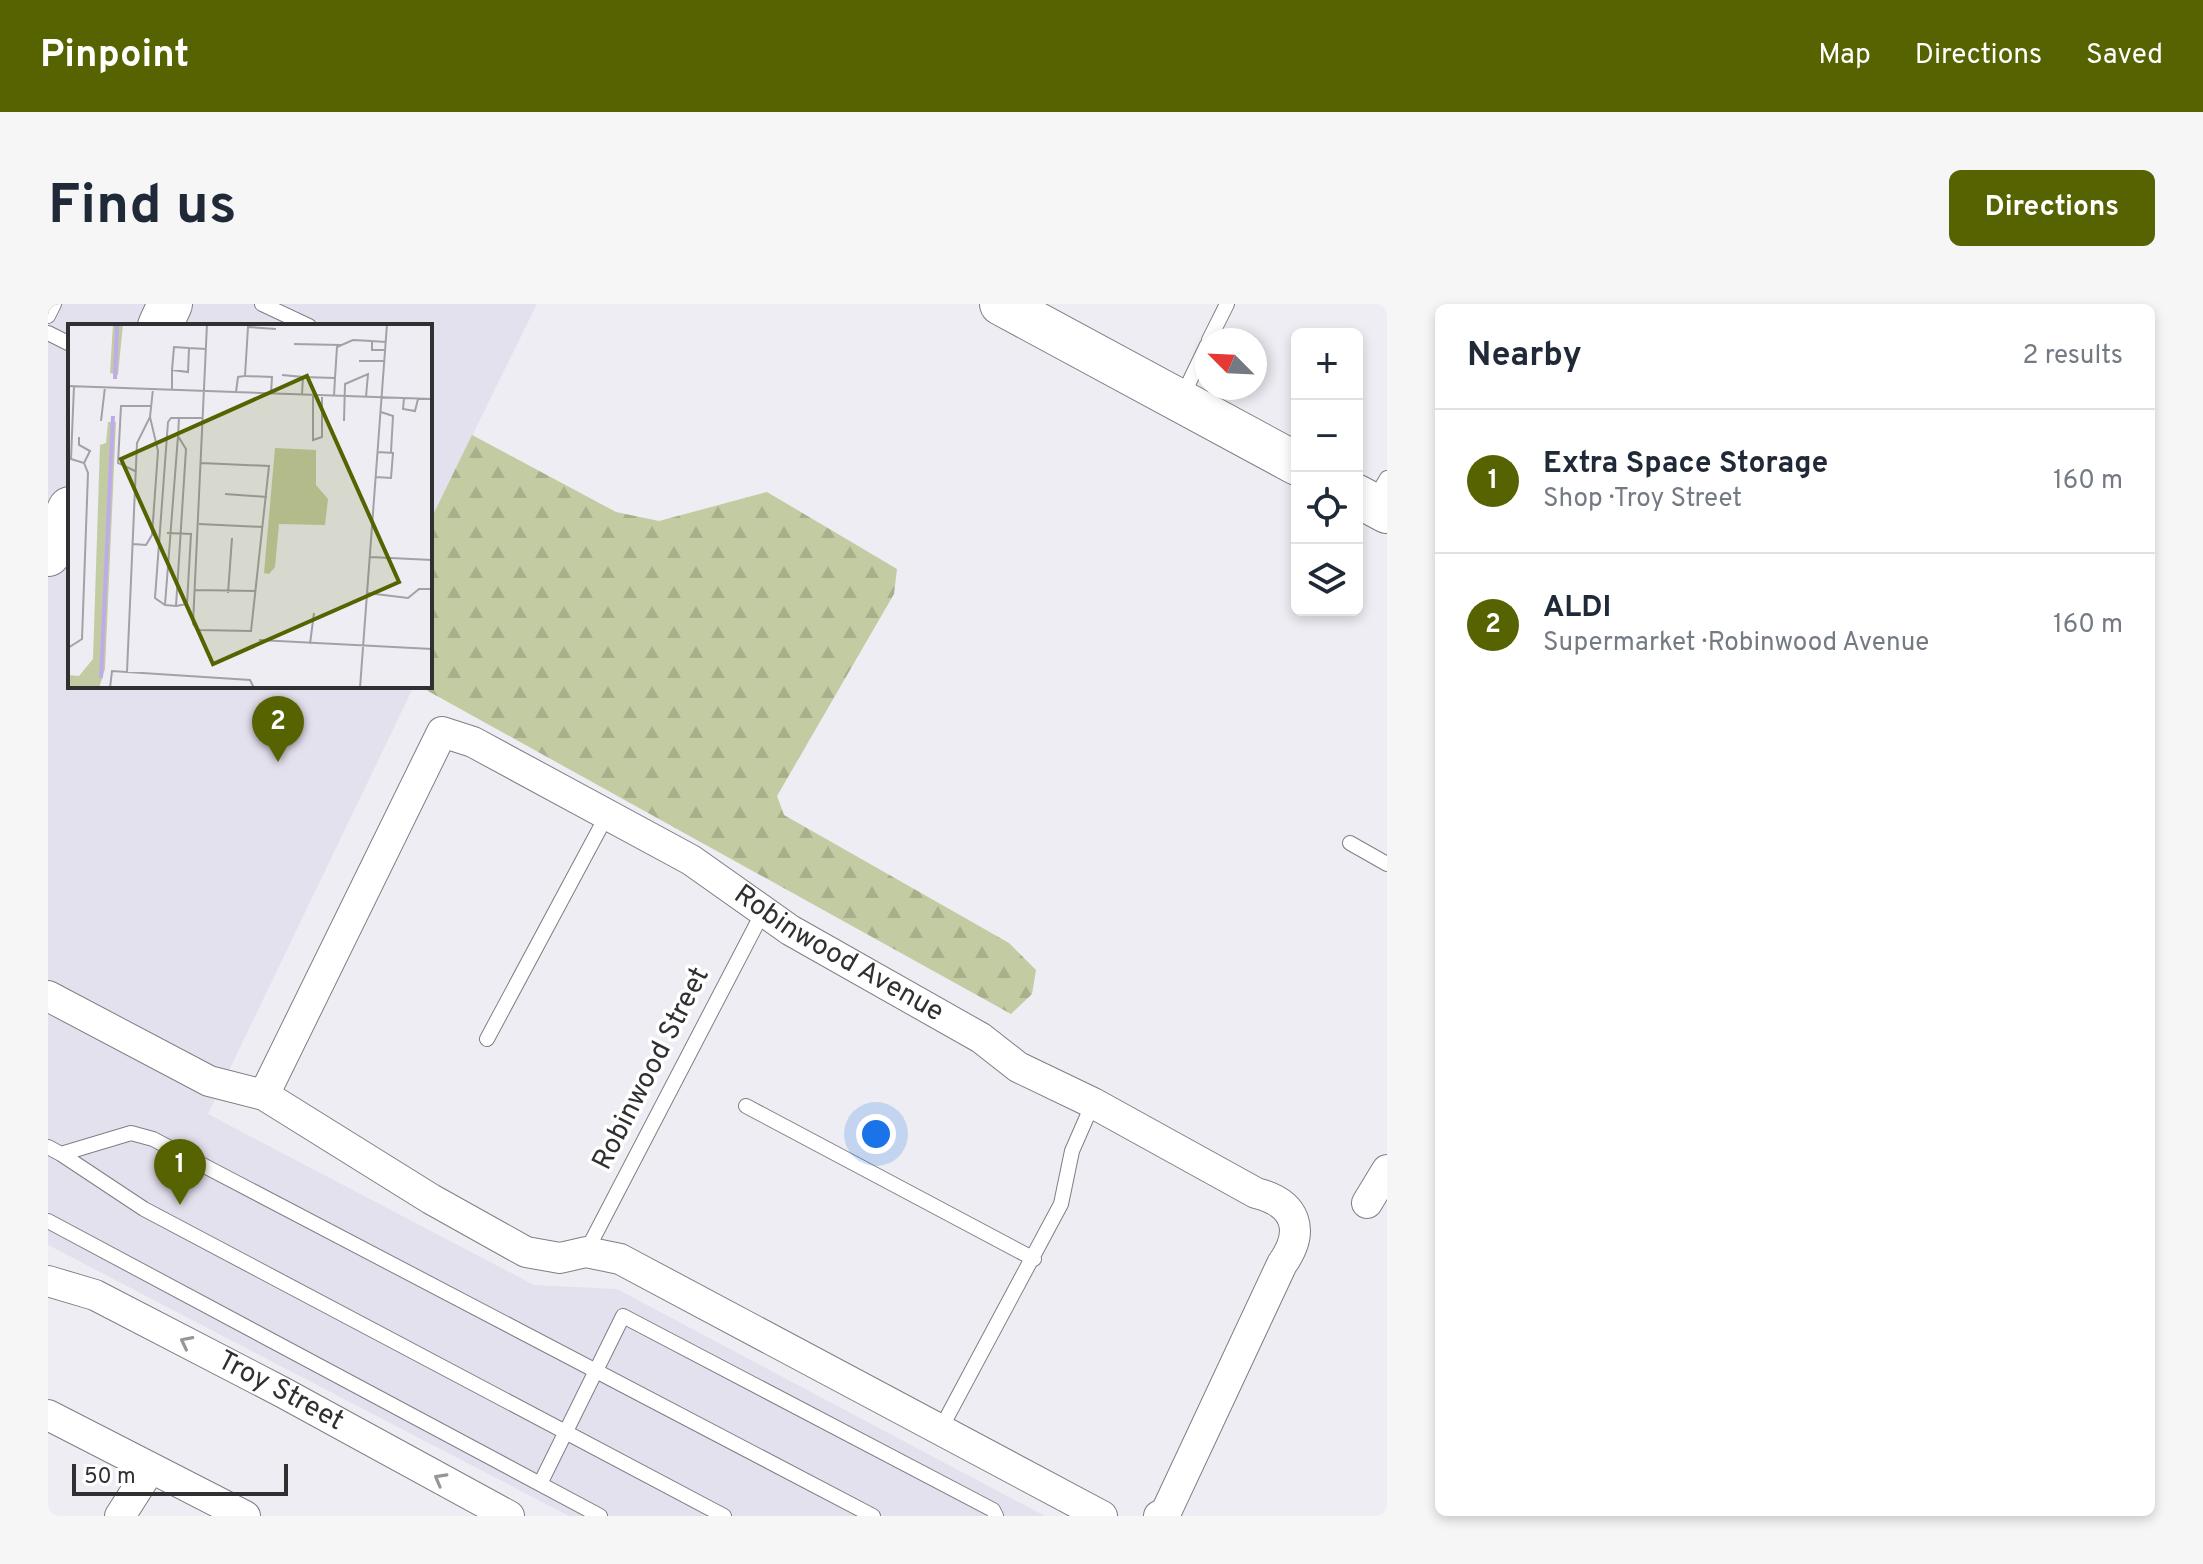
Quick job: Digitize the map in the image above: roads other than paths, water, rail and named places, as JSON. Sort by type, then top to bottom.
[{"type":"street","points":[[1001,304],[1291,461]]},
{"type":"street","name":"Robinwood Avenue","points":[[264,1095],[442,732],[473,742],[691,860],[790,930],[981,1038],[1018,1067],[1093,1103],[1256,1193],[1275,1198],[1289,1211],[1295,1229],[1293,1248],[1282,1264],[1166,1512],[1159,1516]]},
{"type":"street","points":[[48,996],[209,1081],[264,1095],[431,1199],[526,1252],[560,1258],[586,1252],[620,1259],[939,1432],[1102,1516]]},
{"type":"street","points":[[1367,1203],[1387,1170]]},
{"type":"street","name":"Troy Street","points":[[48,1281],[95,1295],[509,1516]]},
{"type":"street","points":[[48,1415],[245,1516]]},
{"type":"street","points":[[120,1516],[150,1469]]},
{"type":"lane","points":[[48,316],[54,304]]},
{"type":"lane","points":[[262,304],[305,324]]},
{"type":"lane","points":[[1215,328],[1227,304]]},
{"type":"lane","points":[[48,333],[68,343]]},
{"type":"lane","points":[[1180,401],[1195,369]]},
{"type":"lane","points":[[487,1039],[607,815]]},
{"type":"lane","points":[[1350,843],[1387,864]]},
{"type":"lane","name":"Robinwood Street","points":[[586,1252],[764,910]]},
{"type":"lane","points":[[939,1432],[1061,1204],[1072,1151],[1093,1103]]},
{"type":"lane","points":[[746,1106],[1034,1259]]},
{"type":"lane","points":[[54,1151],[131,1133],[153,1139],[873,1516]]},
{"type":"lane","points":[[54,1151],[144,1209],[724,1516]]},
{"type":"lane","points":[[48,1221],[600,1516]]},
{"type":"lane","points":[[540,1484],[623,1316],[993,1510],[996,1516]]},
{"type":"place","name":"ALDI","points":[[278,762]]},
{"type":"place","name":"Extra Space Storage","points":[[180,1205]]}]
